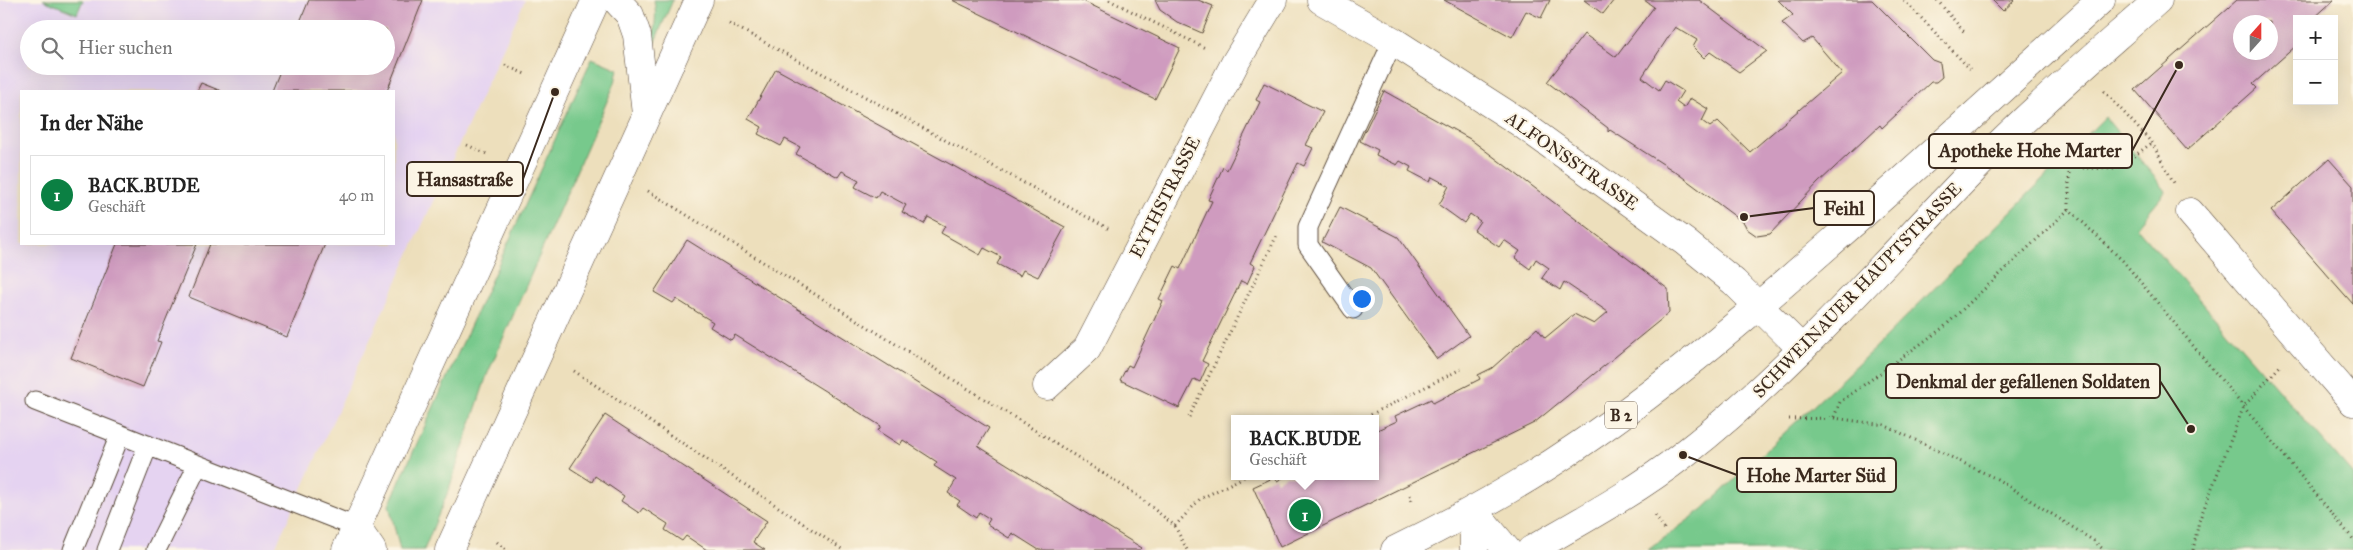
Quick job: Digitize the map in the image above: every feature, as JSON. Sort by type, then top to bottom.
[{"type":"main road","points":[[372,550],[351,539],[596,0]]},
{"type":"main road","points":[[616,0],[630,15],[637,34],[646,114]]},
{"type":"main road","points":[[449,550],[699,0]]},
{"type":"main road","name":"EYTHSTRASSE","points":[[1047,386],[1088,349],[1235,63],[1273,0]]},
{"type":"main road","name":"ALFONSSTRASSE","points":[[1321,0],[1393,41],[1519,122],[1685,242],[1734,282],[1802,349]]},
{"type":"main road","name":"B 2","points":[[1395,550],[1474,511],[1578,446],[1633,407],[1758,306],[1978,112],[2101,0]]},
{"type":"main road","name":"SCHWEINAUER HAUPTSTRASSE","points":[[1531,550],[1626,494],[1683,455],[1754,396],[1802,349],[1991,153],[2080,69],[2158,0]]},
{"type":"main road","points":[[2190,212],[2353,402]]},
{"type":"main road","points":[[1474,511],[1474,550]]},
{"type":"main road","points":[[1474,511],[1507,550]]},
{"type":"lane","points":[[1353,309],[1308,245],[1308,227],[1393,41]]},
{"type":"lane","points":[[34,401],[198,465],[351,539]]},
{"type":"lane","points":[[73,550],[120,435]]},
{"type":"lane","points":[[107,550],[148,445]]},
{"type":"lane","points":[[156,550],[198,465]]},
{"type":"path","points":[[1109,0],[1235,63]]},
{"type":"path","points":[[1904,0],[1970,68]]},
{"type":"path","points":[[1937,0],[1965,32]]},
{"type":"path","points":[[729,23],[1140,246]]},
{"type":"path","points":[[505,65],[529,76]]},
{"type":"path","points":[[2080,69],[2112,98],[2152,143],[2190,212]]},
{"type":"path","points":[[2152,143],[2116,169],[2082,168],[2069,154],[2069,209],[2123,261],[2353,539]]},
{"type":"path","points":[[467,145],[494,157]]},
{"type":"path","points":[[620,174],[1025,424],[1134,494],[1175,526],[1187,550]]},
{"type":"path","points":[[1834,418],[1840,402],[1944,327],[2069,209]]},
{"type":"path","points":[[2193,550],[2199,521],[2244,406],[2273,372],[2296,353],[2303,343]]},
{"type":"path","points":[[1370,415],[1461,369]]},
{"type":"path","points":[[574,371],[844,550]]},
{"type":"path","points":[[1789,420],[1834,418],[1884,425],[1997,479],[2094,541],[2104,550]]},
{"type":"path","points":[[1175,526],[1200,499],[1238,480]]},
{"type":"path","points":[[1410,495],[1414,505]]},
{"type":"path","points":[[1654,515],[1666,531]]},
{"type":"path","points":[[496,542],[506,550]]},
{"type":"shaded area","points":[[0,0],[525,0],[274,550],[0,550]]},
{"type":"green space","points":[[43,0],[83,0],[77,14]]},
{"type":"green space","points":[[654,0],[673,0],[649,55],[655,21]]},
{"type":"green space","points":[[592,58],[618,69],[615,83],[487,375],[449,489],[424,550],[400,550],[389,505]]},
{"type":"green space","points":[[2105,117],[2166,191],[2136,227],[2353,475],[2353,550],[1648,550],[1703,509],[1875,348]]},
{"type":"building","points":[[309,0],[423,0],[395,71],[395,20],[301,20]]},
{"type":"building","points":[[952,0],[1081,0],[1180,48],[1155,99]]},
{"type":"building","points":[[1155,0],[1198,0],[1213,6],[1202,33],[1177,22],[1160,10]]},
{"type":"building","points":[[1444,0],[1550,0],[1541,18],[1526,11],[1512,37]]},
{"type":"building","points":[[1584,0],[1614,0],[1603,14]]},
{"type":"building","points":[[1644,0],[1699,0],[1767,51],[1739,72],[1710,52],[1704,58],[1693,47],[1697,40],[1675,27],[1642,77],[1659,90],[1665,80],[1683,91],[1676,102],[1684,108],[1690,98],[1708,109],[1702,121],[1710,127],[1718,121],[1750,152],[1842,73],[1812,38],[1803,43],[1782,23],[1793,15],[1778,0],[1872,0],[1932,60],[1940,63],[1942,77],[1936,82],[1931,82],[1882,128],[1880,125],[1818,183],[1770,234],[1757,236],[1747,229],[1744,223],[1677,173],[1610,130],[1608,132],[1608,128],[1547,82],[1584,34],[1616,57],[1654,7]]},
{"type":"building","points":[[1992,0],[2015,0],[2003,11]]},
{"type":"building","points":[[2237,0],[2334,0],[2317,15],[2293,15],[2293,49],[2253,84],[2257,88],[2187,150],[2135,90]]},
{"type":"building","points":[[776,69],[1065,227],[1038,277],[1023,270],[1020,276],[997,264],[1001,257],[984,248],[980,255],[941,233],[945,226],[928,217],[924,224],[902,212],[906,205],[880,191],[876,198],[855,187],[859,180],[842,171],[838,177],[796,154],[800,147],[785,139],[781,146],[758,134],[762,127],[748,119]]},
{"type":"building","points":[[278,75],[393,75],[387,90],[272,90]]},
{"type":"building","points":[[201,83],[218,90],[198,90]]},
{"type":"building","points":[[1264,83],[1323,112],[1306,145],[1313,148],[1304,166],[1298,163],[1250,263],[1255,266],[1247,284],[1241,281],[1202,361],[1208,364],[1200,382],[1194,379],[1179,408],[1120,380],[1128,365],[1132,367],[1163,301],[1159,299],[1175,266],[1180,269],[1212,201],[1208,200],[1223,167],[1227,170],[1260,102],[1256,100]]},
{"type":"building","points":[[1384,91],[1470,139],[1668,289],[1669,313],[1534,423],[1280,547],[1253,487],[1268,480],[1379,480],[1379,429],[1397,421],[1395,416],[1431,399],[1433,403],[1480,379],[1478,375],[1492,368],[1537,328],[1545,338],[1574,314],[1594,324],[1608,312],[1564,282],[1560,290],[1542,278],[1549,268],[1536,259],[1530,269],[1515,258],[1520,251],[1504,240],[1499,247],[1474,230],[1480,221],[1470,214],[1464,223],[1439,205],[1449,186],[1432,177],[1430,182],[1409,171],[1411,167],[1400,161],[1397,165],[1376,155],[1378,150],[1360,141]]},
{"type":"building","points":[[2329,159],[2353,186],[2353,304],[2271,211]]},
{"type":"building","points":[[1340,207],[1398,237],[1469,336],[1437,359],[1371,268],[1322,242]]},
{"type":"building","points":[[687,240],[989,428],[978,446],[1142,548],[1140,550],[1039,550],[1012,533],[1009,538],[987,524],[990,519],[979,512],[976,518],[957,505],[960,501],[948,493],[956,480],[934,466],[937,462],[903,440],[900,445],[878,431],[881,426],[735,335],[731,340],[710,327],[713,322],[676,299],[673,303],[654,292]]},
{"type":"building","points":[[117,245],[197,245],[157,341],[161,342],[143,387],[71,358]]},
{"type":"building","points":[[210,245],[325,245],[287,337],[189,297]]},
{"type":"building","points":[[605,415],[767,521],[753,542],[765,550],[707,550],[686,536],[682,541],[665,530],[668,524],[643,508],[639,513],[621,501],[624,496],[595,476],[592,482],[570,468]]},
{"type":"place","name":"Apotheke Hohe Marter","points":[[2179,65]]},
{"type":"place","name":"Hansastraße","points":[[555,92]]},
{"type":"place","name":"Feihl","points":[[1744,217]]},
{"type":"place","name":"Denkmal der gefallenen Soldaten","points":[[2191,429]]},
{"type":"place","name":"Hohe Marter Süd","points":[[1683,455]]},
{"type":"place","name":"BACK.BUDE","points":[[1305,515]]}]
